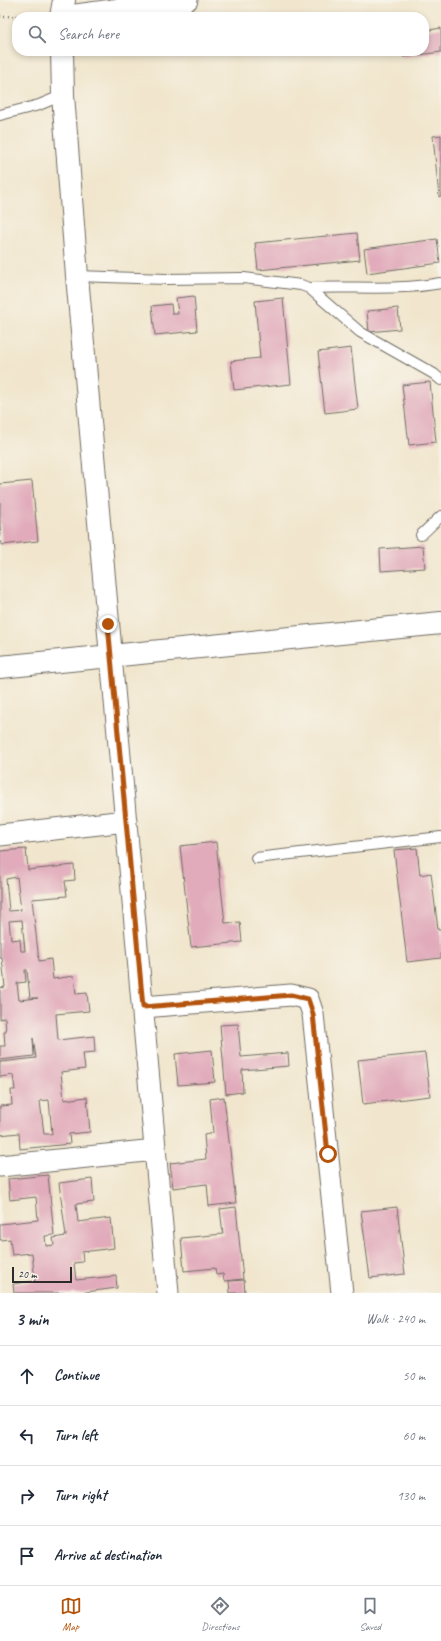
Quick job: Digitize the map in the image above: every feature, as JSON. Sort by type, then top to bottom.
[{"type":"street","points":[[62,12],[64,0]]},
{"type":"street","points":[[98,12],[187,0]]},
{"type":"street","points":[[62,56],[63,95],[77,276],[168,1293]]},
{"type":"street","points":[[0,667],[441,623]]},
{"type":"street","points":[[0,835],[126,821]]},
{"type":"street","points":[[143,1007],[291,995],[308,999],[313,1014],[342,1293]]},
{"type":"street","points":[[0,1166],[155,1150]]},
{"type":"lane","points":[[0,115],[39,105],[63,95]]},
{"type":"lane","points":[[77,276],[166,279],[244,278],[301,285],[309,288],[360,332],[434,374],[441,380]]},
{"type":"lane","points":[[309,288],[339,287],[386,289],[441,283]]},
{"type":"lane","points":[[421,535],[441,516]]},
{"type":"lane","points":[[256,858],[441,837]]},
{"type":"path","points":[[0,16],[12,16]]},
{"type":"building","points":[[441,28],[441,52],[429,54],[429,30]]},
{"type":"building","points":[[441,135],[441,196],[439,197],[433,136]]},
{"type":"building","points":[[357,233],[360,260],[258,270],[255,243]]},
{"type":"building","points":[[437,239],[440,263],[367,273],[364,249]]},
{"type":"building","points":[[194,296],[197,331],[155,335],[152,306],[171,304],[172,314],[178,314],[176,298]]},
{"type":"building","points":[[283,298],[291,384],[234,390],[231,361],[260,358],[255,301]]},
{"type":"building","points":[[398,308],[400,329],[369,332],[367,311]]},
{"type":"building","points":[[351,348],[358,409],[325,413],[318,352]]},
{"type":"building","points":[[430,382],[436,442],[409,445],[402,385]]},
{"type":"building","points":[[32,481],[38,541],[2,545],[0,525],[0,484]]},
{"type":"building","points":[[423,546],[425,568],[381,571],[380,549]]},
{"type":"building","points":[[216,842],[225,923],[240,922],[242,942],[191,947],[180,846]]},
{"type":"building","points":[[417,848],[420,875],[431,873],[438,930],[441,930],[441,958],[407,962],[394,850]]},
{"type":"building","points":[[26,849],[28,870],[74,865],[75,880],[65,881],[67,896],[32,899],[39,961],[51,959],[53,979],[74,976],[76,994],[87,993],[89,1011],[56,1014],[58,1040],[94,1036],[95,1052],[83,1053],[85,1069],[61,1072],[64,1100],[87,1097],[90,1132],[69,1134],[70,1144],[20,1149],[19,1133],[0,1135],[0,1106],[12,1105],[11,1090],[15,1090],[13,1075],[0,1077],[0,1062],[36,1058],[33,1038],[34,1056],[0,1060],[0,1046],[5,1046],[4,1032],[6,1032],[5,1018],[0,1019],[0,988],[5,987],[2,958],[0,958],[0,851]],"holes":[[[17,877],[21,910],[9,911],[6,879]],[[22,920],[25,951],[21,951],[20,939],[11,940],[9,921]],[[25,970],[27,970],[30,998],[38,998],[19,1000],[17,983],[26,982]],[[49,1100],[52,1134],[44,1134],[40,1101]]]},
{"type":"building","points":[[238,1024],[241,1057],[288,1053],[289,1066],[242,1070],[243,1092],[226,1094],[220,1025]]},
{"type":"building","points":[[212,1050],[215,1082],[178,1085],[175,1054]]},
{"type":"building","points":[[425,1053],[430,1096],[363,1104],[358,1060]]},
{"type":"building","points":[[224,1097],[236,1203],[209,1206],[207,1184],[173,1188],[170,1163],[206,1159],[204,1135],[213,1133],[210,1099]]},
{"type":"building","points":[[48,1175],[54,1235],[45,1236],[46,1246],[54,1245],[53,1238],[66,1236],[59,1183],[92,1179],[94,1202],[76,1204],[78,1222],[111,1218],[114,1248],[82,1252],[83,1262],[74,1263],[76,1280],[116,1276],[117,1288],[78,1293],[14,1293],[13,1284],[35,1281],[32,1253],[12,1255],[10,1239],[0,1240],[0,1224],[38,1220],[36,1197],[10,1200],[8,1179]]},
{"type":"building","points":[[236,1207],[243,1279],[224,1281],[223,1274],[216,1275],[215,1268],[184,1271],[181,1238],[223,1234],[220,1209]]},
{"type":"building","points":[[397,1207],[405,1274],[370,1278],[361,1211]]},
{"type":"building","points":[[244,1280],[245,1293],[230,1293],[229,1281]]},
{"type":"route","points":[[108,624],[143,1007],[291,995],[308,999],[313,1014],[328,1154]]}]
